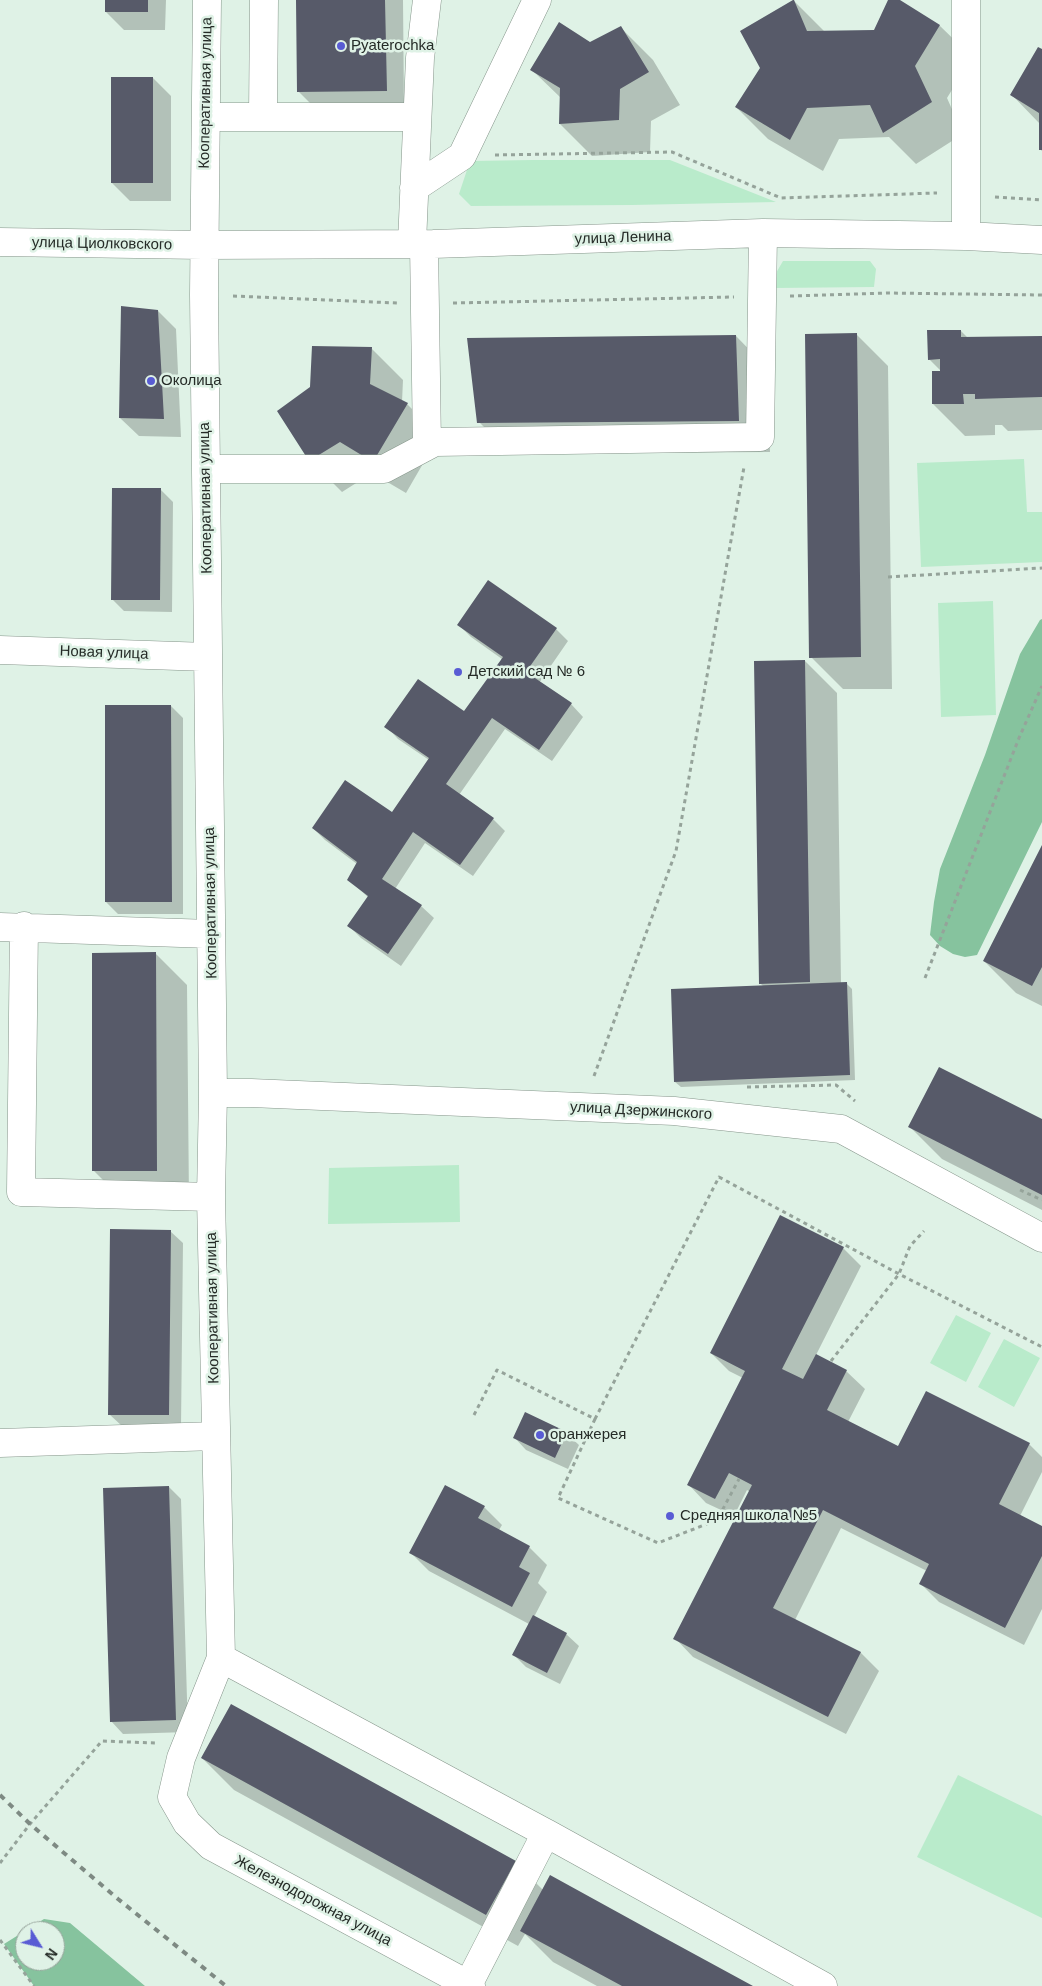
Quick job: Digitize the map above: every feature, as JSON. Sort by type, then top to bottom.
[{"type":"street","name":"Кооперативная улица","points":[[172,1797],[181,1758],[221,1658],[211,1196],[213,1093],[204,295],[208,0]]},
{"type":"street","points":[[263,117],[264,0]]},
{"type":"street","points":[[428,0],[420,58],[414,188],[425,304],[428,446]]},
{"type":"street","points":[[414,188],[462,156],[537,0]]},
{"type":"street","points":[[966,0],[966,236]]},
{"type":"street","points":[[206,117],[417,117]]},
{"type":"street","points":[[206,469],[384,469],[435,442],[462,440],[760,437],[763,234]]},
{"type":"street","name":"улица Ленина","points":[[204,245],[418,244],[763,234],[966,236],[1042,240]]},
{"type":"street","name":"улица Циолковского","points":[[0,242],[204,245]]},
{"type":"street","name":"Новая улица","points":[[0,650],[208,657]]},
{"type":"street","points":[[211,934],[12,927],[11,1192],[211,1196]]},
{"type":"street","name":"улица Дзержинского","points":[[213,1093],[260,1093],[674,1111],[840,1129],[1042,1238]]},
{"type":"street","points":[[0,1443],[215,1436]]},
{"type":"street","points":[[221,1658],[546,1833],[823,1986]]},
{"type":"street","name":"Железнодорожная улица","points":[[172,1797],[187,1823],[211,1846],[469,1985]]},
{"type":"street","points":[[469,1985],[546,1833]]},
{"type":"path","points":[[462,156],[672,152],[781,198],[935,193],[1042,200]]},
{"type":"path","points":[[204,295],[425,304],[887,293],[1042,294]]},
{"type":"path","points":[[594,1076],[676,851],[749,438]]},
{"type":"path","points":[[888,577],[1042,568]]},
{"type":"path","points":[[925,978],[1019,738],[1042,686]]},
{"type":"path","points":[[739,1479],[717,1520],[658,1543],[558,1498],[718,1176],[899,1274],[1042,1347]]},
{"type":"path","points":[[831,1361],[899,1274],[910,1246],[924,1232]]},
{"type":"path","points":[[474,1415],[497,1370],[596,1419]]},
{"type":"path","points":[[0,1863],[30,1824],[102,1741],[158,1743]]},
{"type":"path","points":[[0,1940],[34,1986]]},
{"type":"green space","points":[[670,160],[776,202],[471,206],[459,194],[470,161]]},
{"type":"green space","points":[[783,261],[870,261],[876,269],[874,287],[774,288],[776,273]]},
{"type":"green space","points":[[1024,459],[1027,512],[1042,512],[1042,562],[921,567],[917,463]]},
{"type":"green space","points":[[993,601],[996,715],[941,717],[938,603]]},
{"type":"green space","points":[[1042,619],[1042,822],[977,955],[965,957],[953,954],[940,946],[930,935],[940,869],[985,755],[1020,654]]},
{"type":"green space","points":[[459,1165],[460,1222],[328,1224],[329,1168]]},
{"type":"green space","points":[[956,1315],[991,1333],[966,1382],[930,1363]]},
{"type":"green space","points":[[1004,1339],[1040,1358],[1014,1407],[978,1387]]},
{"type":"green space","points":[[958,1775],[1042,1816],[1042,1918],[917,1857]]},
{"type":"green space","points":[[44,1919],[57,1921],[41,1921]]},
{"type":"green space","points":[[65,1922],[70,1923],[145,1986],[34,1986],[23,1971],[65,1971]]},
{"type":"green space","points":[[15,1937],[15,1959],[4,1944]]},
{"type":"building","points":[[105,0],[148,0],[148,12],[105,12]]},
{"type":"building","name":"Pyaterochka","points":[[296,0],[385,0],[387,91],[297,92]]},
{"type":"building","points":[[793,0],[807,31],[874,30],[888,0],[900,0],[940,25],[915,66],[932,102],[883,133],[870,105],[807,108],[790,140],[735,107],[760,68],[740,31]]},
{"type":"building","points":[[559,22],[590,42],[621,26],[649,72],[620,89],[619,120],[559,124],[560,88],[530,70]]},
{"type":"building","points":[[1038,47],[1042,49],[1042,150],[1039,150],[1039,113],[1010,95]]},
{"type":"building","points":[[111,77],[153,77],[153,183],[111,183]]},
{"type":"building","points":[[121,306],[158,310],[164,419],[119,418]]},
{"type":"building","points":[[927,330],[961,330],[961,337],[1042,336],[1042,397],[975,399],[975,394],[963,394],[964,404],[932,404],[932,371],[940,371],[940,359],[928,360]]},
{"type":"building","points":[[857,333],[861,657],[809,658],[805,334]]},
{"type":"building","points":[[736,335],[739,421],[477,423],[467,338]]},
{"type":"building","points":[[312,346],[372,347],[370,384],[408,403],[373,462],[340,442],[309,461],[277,411],[310,387]]},
{"type":"building","points":[[112,488],[161,488],[160,600],[111,600]]},
{"type":"building","name":"Детский сад № 6","points":[[488,580],[557,628],[526,672],[572,703],[539,750],[492,718],[446,784],[494,818],[460,865],[413,832],[382,879],[422,905],[388,954],[347,926],[368,896],[347,880],[357,862],[312,828],[345,780],[392,812],[429,758],[384,727],[418,679],[464,711],[503,657],[457,625]]},
{"type":"building","points":[[805,660],[810,982],[759,984],[754,661]]},
{"type":"building","points":[[105,705],[171,705],[172,902],[105,902]]},
{"type":"building","points":[[1042,845],[1042,967],[1032,986],[983,961]]},
{"type":"building","points":[[156,952],[157,1171],[92,1171],[92,953]]},
{"type":"building","points":[[847,982],[850,1075],[674,1082],[671,989]]},
{"type":"building","points":[[939,1067],[1042,1119],[1042,1195],[908,1127]]},
{"type":"building","points":[[780,1215],[844,1247],[782,1369],[803,1379],[816,1354],[847,1370],[827,1410],[898,1446],[926,1391],[1030,1443],[999,1504],[1042,1526],[1042,1556],[1005,1628],[919,1584],[929,1564],[823,1510],[773,1608],[861,1652],[828,1717],[673,1639],[752,1485],[729,1473],[715,1499],[687,1485],[745,1371],[710,1353]]},
{"type":"building","points":[[110,1229],[171,1230],[169,1415],[108,1415]]},
{"type":"building","name":"оранжерея","points":[[525,1412],[567,1432],[555,1458],[513,1438]]},
{"type":"building","points":[[445,1485],[485,1506],[478,1518],[530,1546],[519,1567],[530,1573],[512,1607],[409,1553]]},
{"type":"building","points":[[169,1486],[176,1720],[110,1722],[103,1488]]},
{"type":"building","points":[[533,1615],[567,1633],[547,1673],[512,1655]]},
{"type":"building","points":[[231,1704],[516,1861],[486,1915],[201,1758]]},
{"type":"building","points":[[550,1875],[753,1986],[622,1986],[520,1931]]},
{"type":"railway","points":[[0,1795],[30,1824],[118,1899],[226,1986]]},
{"type":"place","name":"Pyaterochka","points":[[341,46]]},
{"type":"place","name":"Околица","points":[[151,381]]},
{"type":"place","name":"Детский сад № 6","points":[[458,672]]},
{"type":"place","name":"оранжерея","points":[[540,1435]]},
{"type":"place","name":"Средняя школа №5","points":[[670,1516]]}]
